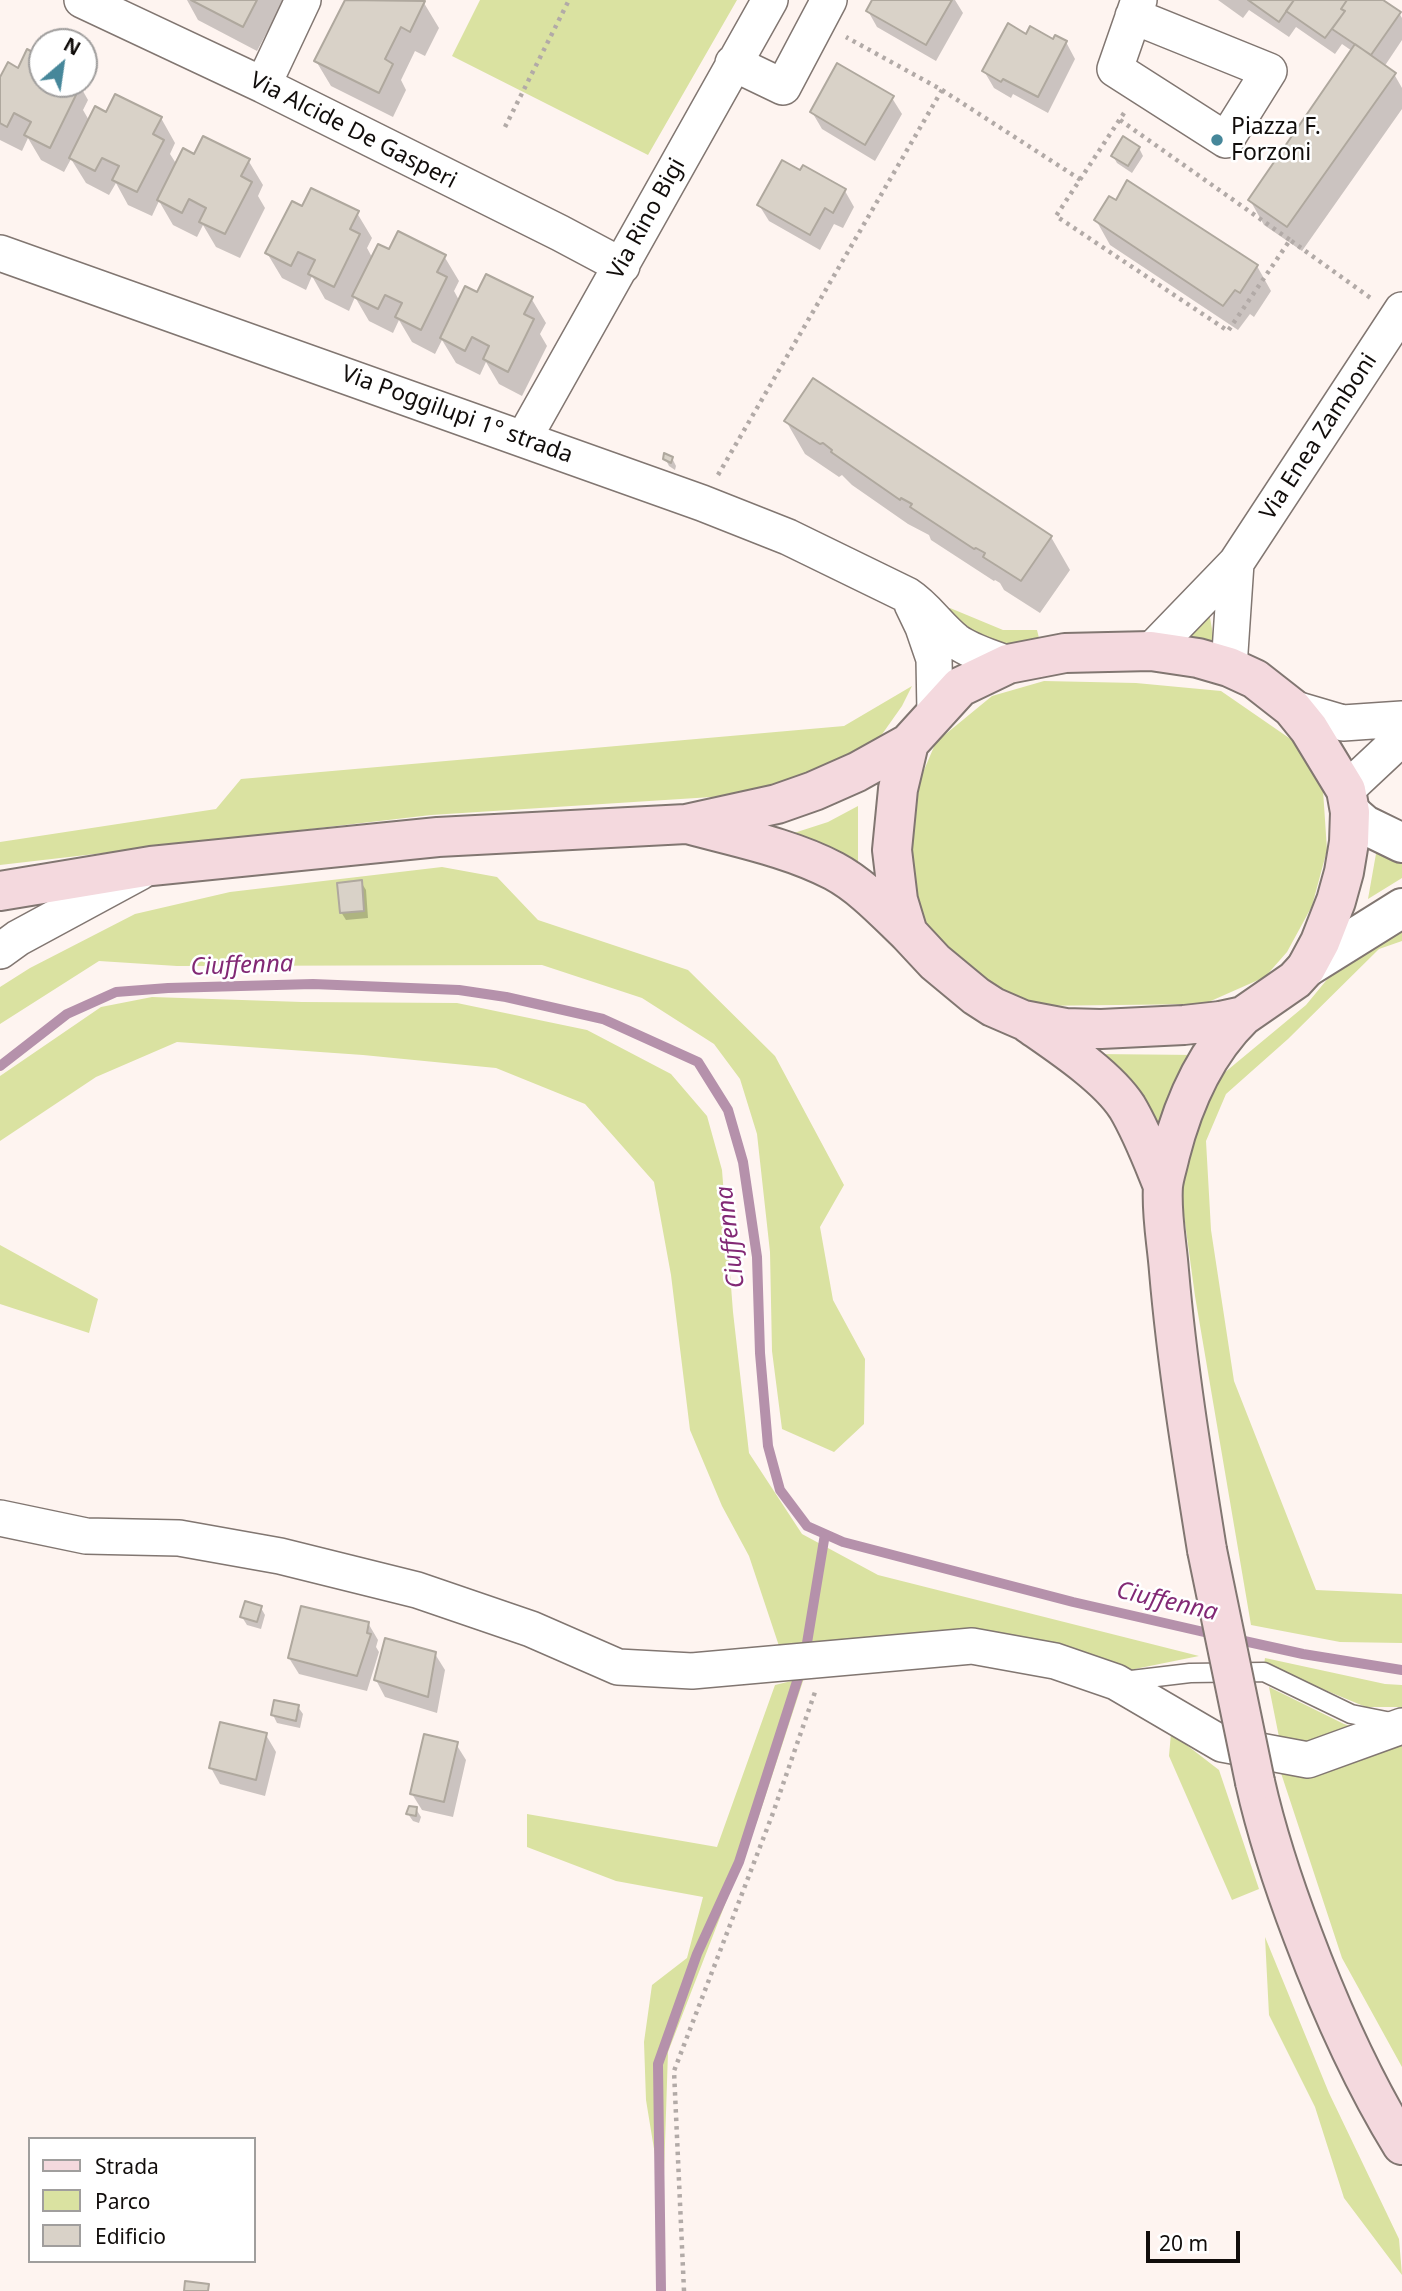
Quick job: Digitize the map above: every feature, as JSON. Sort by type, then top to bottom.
[{"type":"main road","points":[[0,891],[151,866],[438,838],[686,824],[777,804],[857,772],[908,743],[960,687],[1008,664],[1065,653],[1150,651],[1198,658],[1229,667],[1255,679],[1292,708],[1309,729],[1348,801],[1346,862],[1336,901],[1320,942],[1306,968],[1295,980],[1243,1016],[1227,1031],[1213,1052],[1190,1096],[1172,1147],[1163,1186]]},
{"type":"main road","points":[[908,743],[898,789],[892,850],[898,900],[908,933]]},
{"type":"main road","points":[[686,824],[769,846],[835,872],[876,901],[935,962],[976,996],[1023,1020],[1105,1083],[1125,1104],[1143,1136],[1163,1186],[1176,1336],[1191,1454],[1207,1550],[1263,1818],[1315,1968],[1383,2115],[1402,2145]]},
{"type":"main road","points":[[1023,1020],[1065,1028],[1101,1029],[1184,1025],[1243,1016]]},
{"type":"street","name":"Via Alcide De Gasperi","points":[[82,0],[262,85],[622,266]]},
{"type":"street","points":[[262,85],[303,0]]},
{"type":"street","name":"Via Rino Bigi","points":[[524,438],[770,0]]},
{"type":"street","points":[[1136,8],[1269,71],[1226,140],[1115,69],[1136,8]]},
{"type":"street","points":[[733,63],[783,86],[823,11]]},
{"type":"street","name":"Via Poggilupi 1° strada","points":[[0,253],[524,438],[788,537],[907,595],[923,605],[956,640],[1008,664]]},
{"type":"street","name":"Via Enea Zamboni","points":[[1150,651],[1236,563],[1400,314]]},
{"type":"street","name":"Via Enea Zamboni","points":[[1229,667],[1236,563]]},
{"type":"street","points":[[907,595],[923,627],[934,659],[935,713]]},
{"type":"street","points":[[1292,708],[1343,723],[1402,719]]},
{"type":"street","points":[[1402,743],[1392,747],[1348,801],[1365,825],[1402,843]]},
{"type":"street","points":[[0,951],[18,938],[151,866]]},
{"type":"street","points":[[1306,968],[1402,908]]},
{"type":"street","points":[[0,1518],[86,1536],[179,1538],[292,1559],[429,1594],[531,1629],[618,1667],[692,1671],[972,1646],[1055,1661],[1116,1682],[1222,1744],[1308,1760],[1402,1725]]},
{"type":"lane","points":[[1116,1682],[1190,1673],[1264,1672],[1351,1714],[1402,1725]]},
{"type":"path","points":[[506,128],[569,0]]},
{"type":"path","points":[[823,11],[1081,180]]},
{"type":"path","points":[[1142,86],[1056,216],[1228,331],[1290,240]]},
{"type":"path","points":[[702,503],[942,90]]},
{"type":"path","points":[[1120,120],[1400,314]]},
{"type":"path","points":[[684,2291],[674,2071],[773,1813],[826,1658]]},
{"type":"green space","points":[[480,0],[737,0],[648,155],[452,56]]},
{"type":"green space","points":[[950,608],[1003,630],[1037,630],[1039,638],[1004,646],[976,640],[947,611]]},
{"type":"green space","points":[[1209,612],[1215,646],[1182,641]]},
{"type":"green space","points":[[1044,681],[1136,683],[1221,691],[1292,740],[1323,790],[1327,850],[1312,906],[1287,952],[1265,977],[1204,1004],[1029,1006],[990,986],[941,944],[914,905],[906,860],[915,791],[936,742],[992,696]]},
{"type":"green space","points":[[912,686],[902,706],[878,740],[849,767],[743,795],[431,815],[0,865],[0,842],[216,809],[241,779],[844,726]]},
{"type":"green space","points":[[858,806],[858,868],[830,849],[794,833],[828,822]]},
{"type":"green space","points":[[1377,848],[1402,856],[1402,878],[1368,899]]},
{"type":"green space","points":[[442,867],[497,877],[538,920],[688,970],[775,1056],[844,1185],[820,1227],[833,1300],[865,1359],[864,1424],[834,1452],[782,1429],[772,1351],[770,1252],[757,1134],[740,1079],[714,1044],[642,998],[542,965],[177,966],[99,961],[0,1024],[0,987],[30,968],[135,914],[230,892]]},
{"type":"green space","points":[[1402,918],[1402,941],[1379,949],[1288,1039],[1226,1094],[1206,1141],[1211,1230],[1234,1381],[1316,1590],[1402,1594],[1402,1643],[1340,1642],[1251,1625],[1195,1296],[1178,1171],[1206,1088],[1306,1005],[1348,954]]},
{"type":"green space","points":[[152,997],[457,1003],[587,1030],[671,1074],[707,1116],[722,1170],[733,1312],[749,1453],[802,1534],[878,1575],[1199,1656],[1120,1672],[781,1652],[749,1556],[722,1506],[690,1430],[671,1275],[654,1182],[585,1104],[496,1068],[363,1055],[177,1042],[96,1077],[0,1141],[0,1076],[101,1007]]},
{"type":"green space","points":[[1095,1054],[1198,1055],[1169,1092],[1156,1138]]},
{"type":"green space","points":[[0,1245],[98,1299],[89,1333],[0,1304]]},
{"type":"green space","points":[[1265,1658],[1385,1684],[1402,1685],[1402,1707],[1366,1707],[1264,1665]]},
{"type":"green space","points":[[804,1678],[758,1819],[668,2052],[663,2204],[646,2100],[644,2042],[652,1985],[687,1958],[703,1897],[616,1881],[527,1847],[527,1814],[717,1847],[775,1685]]},
{"type":"green space","points":[[1269,1687],[1344,1724],[1363,1730],[1281,1747]]},
{"type":"green space","points":[[1171,1733],[1219,1770],[1259,1889],[1232,1900],[1169,1756]]},
{"type":"green space","points":[[1402,1734],[1402,2067],[1342,1958],[1279,1767]]},
{"type":"green space","points":[[1265,1937],[1329,2093],[1399,2239],[1402,2275],[1344,2198],[1315,2107],[1269,2015]]},
{"type":"building","points":[[191,0],[257,0],[243,27]]},
{"type":"building","points":[[345,0],[425,1],[410,32],[401,27],[385,59],[393,64],[379,93],[314,61]]},
{"type":"building","points":[[872,0],[952,0],[926,45],[866,11]]},
{"type":"building","points":[[1248,0],[1294,0],[1279,22]]},
{"type":"building","points":[[1294,0],[1347,0],[1341,9],[1345,11],[1325,38],[1286,11]]},
{"type":"building","points":[[1347,0],[1383,0],[1401,12],[1371,55],[1332,29],[1345,11],[1341,9]]},
{"type":"building","points":[[1008,23],[1026,34],[1030,26],[1053,39],[1055,35],[1067,41],[1038,97],[982,71]]},
{"type":"building","points":[[1355,44],[1396,73],[1287,227],[1248,200]]},
{"type":"building","points":[[27,49],[28,98],[75,98],[50,148],[24,135],[31,122],[14,113],[7,127],[0,123],[0,77],[8,62],[18,68]]},
{"type":"building","points":[[837,63],[894,96],[865,145],[810,112]]},
{"type":"building","points":[[115,94],[162,117],[153,134],[164,140],[137,192],[112,180],[119,166],[102,158],[95,171],[69,158],[95,106],[106,112]]},
{"type":"building","points":[[203,136],[250,159],[241,176],[252,182],[225,234],[199,222],[206,208],[189,199],[182,213],[157,200],[183,148],[194,154]]},
{"type":"building","points":[[1123,136],[1140,147],[1128,166],[1111,156]]},
{"type":"building","points":[[782,160],[800,170],[803,165],[846,189],[833,213],[825,208],[810,235],[757,205]]},
{"type":"building","points":[[1127,180],[1258,265],[1240,293],[1235,290],[1223,306],[1094,220],[1109,196],[1116,200]]},
{"type":"building","points":[[311,188],[359,211],[350,229],[360,234],[334,287],[308,274],[315,260],[298,252],[291,266],[265,253],[292,201],[302,206]]},
{"type":"building","points":[[398,231],[446,255],[437,272],[447,277],[421,330],[395,317],[402,303],[385,295],[378,309],[352,296],[378,244],[389,249]]},
{"type":"building","points":[[486,274],[533,297],[524,314],[534,319],[508,372],[483,359],[489,346],[472,337],[465,351],[440,338],[465,286],[477,292]]},
{"type":"building","points":[[813,378],[1052,536],[1021,581],[983,557],[985,553],[974,549],[910,507],[912,504],[901,498],[900,500],[831,452],[823,443],[820,444],[784,421]]},
{"type":"building","points":[[664,453],[673,457],[671,463],[663,459]]},
{"type":"building","points":[[362,880],[364,911],[340,913],[337,883]]},
{"type":"building","points":[[245,1601],[262,1606],[257,1622],[240,1617]]},
{"type":"building","points":[[301,1606],[369,1622],[367,1633],[371,1634],[357,1676],[288,1658]]},
{"type":"building","points":[[385,1638],[436,1652],[428,1697],[374,1680]]},
{"type":"building","points":[[274,1700],[299,1705],[296,1721],[271,1715]]},
{"type":"building","points":[[220,1722],[267,1733],[256,1780],[209,1768]]},
{"type":"building","points":[[424,1734],[458,1742],[444,1802],[410,1794]]},
{"type":"building","points":[[409,1806],[417,1807],[416,1816],[406,1814]]},
{"type":"building","points":[[185,2281],[209,2284],[208,2291],[184,2291]]},
{"type":"waterway","name":"Ciuffenna","points":[[0,1066],[67,1014],[116,992],[313,984],[459,990],[506,997],[603,1019],[698,1062],[728,1110],[743,1162],[757,1257],[760,1353],[768,1446],[780,1490],[807,1526],[843,1542],[1073,1602],[1217,1635]]},
{"type":"waterway","points":[[805,1655],[825,1534]]},
{"type":"waterway","name":"Ciuffenna","points":[[1235,1639],[1303,1654],[1402,1670]]},
{"type":"waterway","points":[[661,2291],[658,2064],[697,1954],[739,1862],[801,1669]]},
{"type":"place","name":"Piazza F. Forzoni","points":[[1217,140]]}]
